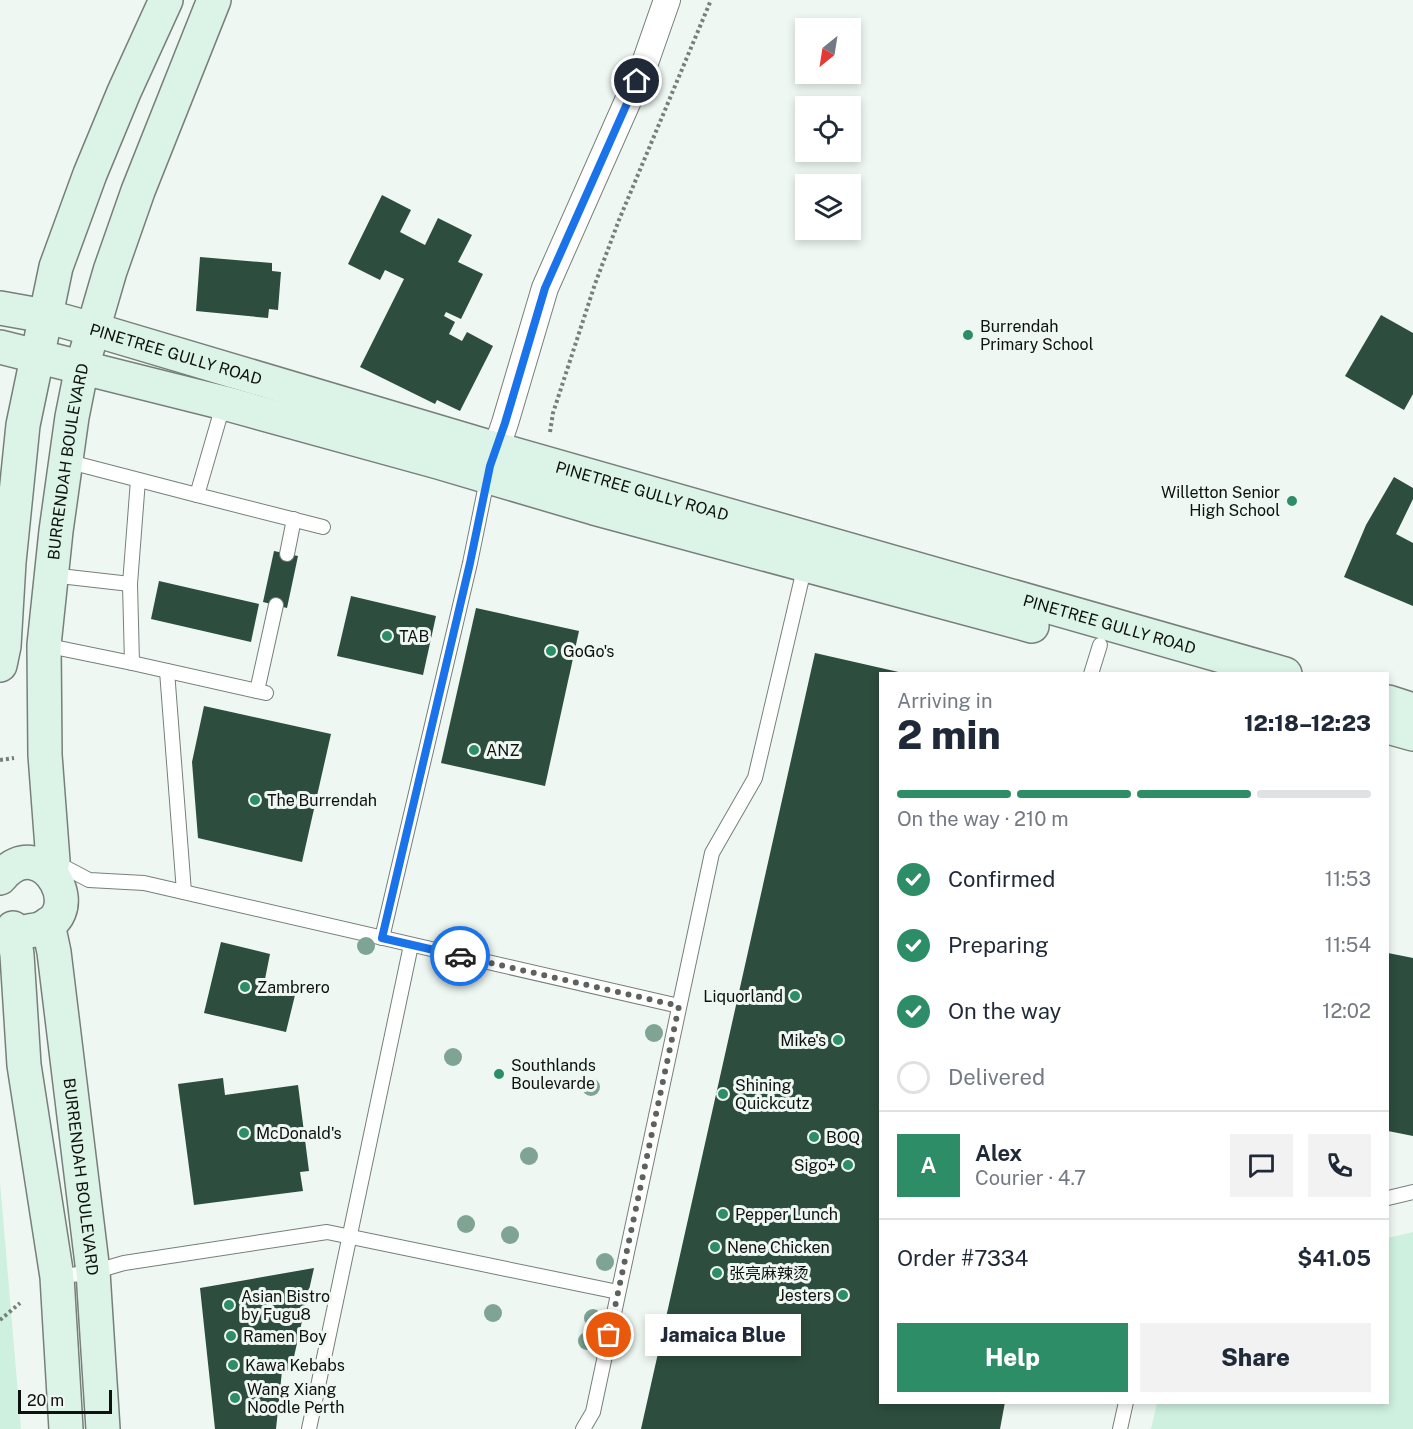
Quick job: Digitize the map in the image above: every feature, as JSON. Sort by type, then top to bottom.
[{"type":"main road","points":[[0,665],[4,646],[9,562],[23,425],[56,267],[90,174],[166,0]]},
{"type":"main road","name":"BURRENDAH BOULEVARD","points":[[103,1429],[93,1272],[54,952],[48,924],[60,908],[61,888],[51,866],[45,755],[44,645],[72,417],[92,329],[138,191],[214,0]]},
{"type":"main road","name":"PINETREE GULLY ROAD","points":[[0,308],[45,316],[92,329],[229,387],[491,464],[594,508],[808,552],[1277,672]]},
{"type":"main road","name":"PINETREE GULLY ROAD","points":[[0,347],[82,367],[229,387]]},
{"type":"main road","name":"PINETREE GULLY ROAD","points":[[808,552],[1096,659],[1186,672]]},
{"type":"main road","points":[[1389,702],[1413,710]]},
{"type":"main road","points":[[1389,727],[1413,734]]},
{"type":"main road","points":[[2,867],[27,863],[51,866]]},
{"type":"main road","points":[[6,921],[31,931],[48,924]]},
{"type":"main road","points":[[6,921],[17,955],[24,1065],[57,1277],[66,1429]]},
{"type":"main road","points":[[31,1113],[73,1109]]},
{"type":"street","points":[[491,464],[545,288],[646,60],[667,0]]},
{"type":"lane","points":[[197,495],[229,387]]},
{"type":"lane","points":[[66,461],[323,527]]},
{"type":"lane","points":[[382,938],[491,464]]},
{"type":"lane","points":[[132,663],[130,584],[138,480]]},
{"type":"lane","points":[[287,554],[294,519]]},
{"type":"lane","points":[[583,1429],[593,1412],[712,853],[755,777],[808,552]]},
{"type":"lane","points":[[51,575],[130,584]]},
{"type":"lane","points":[[44,645],[261,692],[276,605]]},
{"type":"lane","points":[[166,670],[184,892]]},
{"type":"lane","points":[[51,866],[89,880],[144,883],[679,1006]]},
{"type":"lane","points":[[309,1429],[411,945]]},
{"type":"lane","points":[[1389,1198],[1413,1192]]},
{"type":"lane","points":[[57,1277],[93,1272],[124,1263],[327,1232],[618,1292]]},
{"type":"lane","points":[[1120,1429],[1126,1404]]},
{"type":"path","points":[[549,435],[557,402],[615,230],[711,0]]},
{"type":"path","points":[[0,1320],[20,1303]]},
{"type":"green space","points":[[0,1182],[21,1429],[0,1429]]},
{"type":"green space","points":[[1413,1232],[1413,1429],[1151,1429],[1157,1404],[1389,1404],[1389,1238]]},
{"type":"building","points":[[382,195],[411,210],[400,232],[425,245],[438,218],[472,235],[458,262],[483,274],[461,319],[446,312],[444,316],[455,322],[449,334],[462,341],[467,332],[493,346],[460,411],[437,400],[435,404],[360,367],[404,279],[385,270],[380,280],[348,264]]},
{"type":"building","points":[[200,257],[272,263],[272,271],[281,272],[278,310],[269,309],[268,318],[196,311]]},
{"type":"building","points":[[1381,315],[1413,333],[1413,394],[1404,410],[1345,376]]},
{"type":"building","points":[[1394,477],[1413,488],[1413,499],[1396,534],[1413,543],[1413,606],[1344,577],[1366,525]]},
{"type":"building","points":[[274,551],[298,556],[287,608],[263,602]]},
{"type":"building","points":[[159,581],[259,604],[251,642],[151,619]]},
{"type":"building","name":"TAB","points":[[351,596],[436,616],[423,675],[337,656]]},
{"type":"building","points":[[476,608],[579,631],[545,786],[441,763]]},
{"type":"building","points":[[815,653],[899,672],[879,672],[879,1404],[1005,1404],[1000,1429],[641,1429]]},
{"type":"building","name":"The Burrendah","points":[[204,706],[331,734],[302,862],[198,838],[192,762]]},
{"type":"building","name":"Zambrero","points":[[221,942],[270,954],[264,984],[296,991],[286,1032],[204,1013]]},
{"type":"building","points":[[1389,953],[1413,958],[1413,1136],[1389,1131]]},
{"type":"building","name":"McDonald's","points":[[223,1078],[225,1095],[298,1085],[309,1171],[300,1172],[303,1191],[194,1205],[178,1084]]},
{"type":"building","points":[[314,1268],[291,1370],[282,1371],[276,1429],[215,1429],[200,1288]]},
{"type":"way so far","points":[[460,956],[679,1006],[609,1335]]},
{"type":"place","name":"Burrendah Primary School","points":[[968,335]]},
{"type":"place","name":"Willetton Senior High School","points":[[1292,501]]},
{"type":"place","name":"TAB","points":[[387,636]]},
{"type":"place","name":"GoGo's","points":[[551,651]]},
{"type":"place","name":"ANZ","points":[[474,750]]},
{"type":"place","name":"The Burrendah","points":[[255,800]]},
{"type":"place","name":"Zambrero","points":[[245,987]]},
{"type":"place","name":"Liquorland","points":[[795,996]]},
{"type":"place","name":"Mike's","points":[[838,1040]]},
{"type":"place","name":"Southlands Boulevarde","points":[[499,1074]]},
{"type":"place","name":"Shining Quickcutz","points":[[723,1094]]},
{"type":"place","name":"McDonald's","points":[[244,1133]]},
{"type":"place","name":"BOQ","points":[[814,1137]]},
{"type":"place","name":"Sigo+","points":[[848,1165]]},
{"type":"place","name":"Pepper Lunch","points":[[723,1214]]},
{"type":"place","name":"Nene Chicken","points":[[715,1247]]},
{"type":"place","name":"张亮麻辣烫","points":[[717,1273]]},
{"type":"place","name":"Jesters","points":[[843,1295]]},
{"type":"place","name":"Asian Bistro by Fugu8","points":[[229,1305]]},
{"type":"place","name":"Jamaica Blue","points":[[609,1335]]},
{"type":"place","name":"Ramen Boy","points":[[231,1336]]},
{"type":"place","name":"Kawa Kebabs","points":[[233,1365]]},
{"type":"place","name":"Wang Xiang Noodle Perth","points":[[235,1398]]},
{"type":"route","points":[[460,956],[382,938],[470,563],[487,476],[545,288],[637,81]]}]
